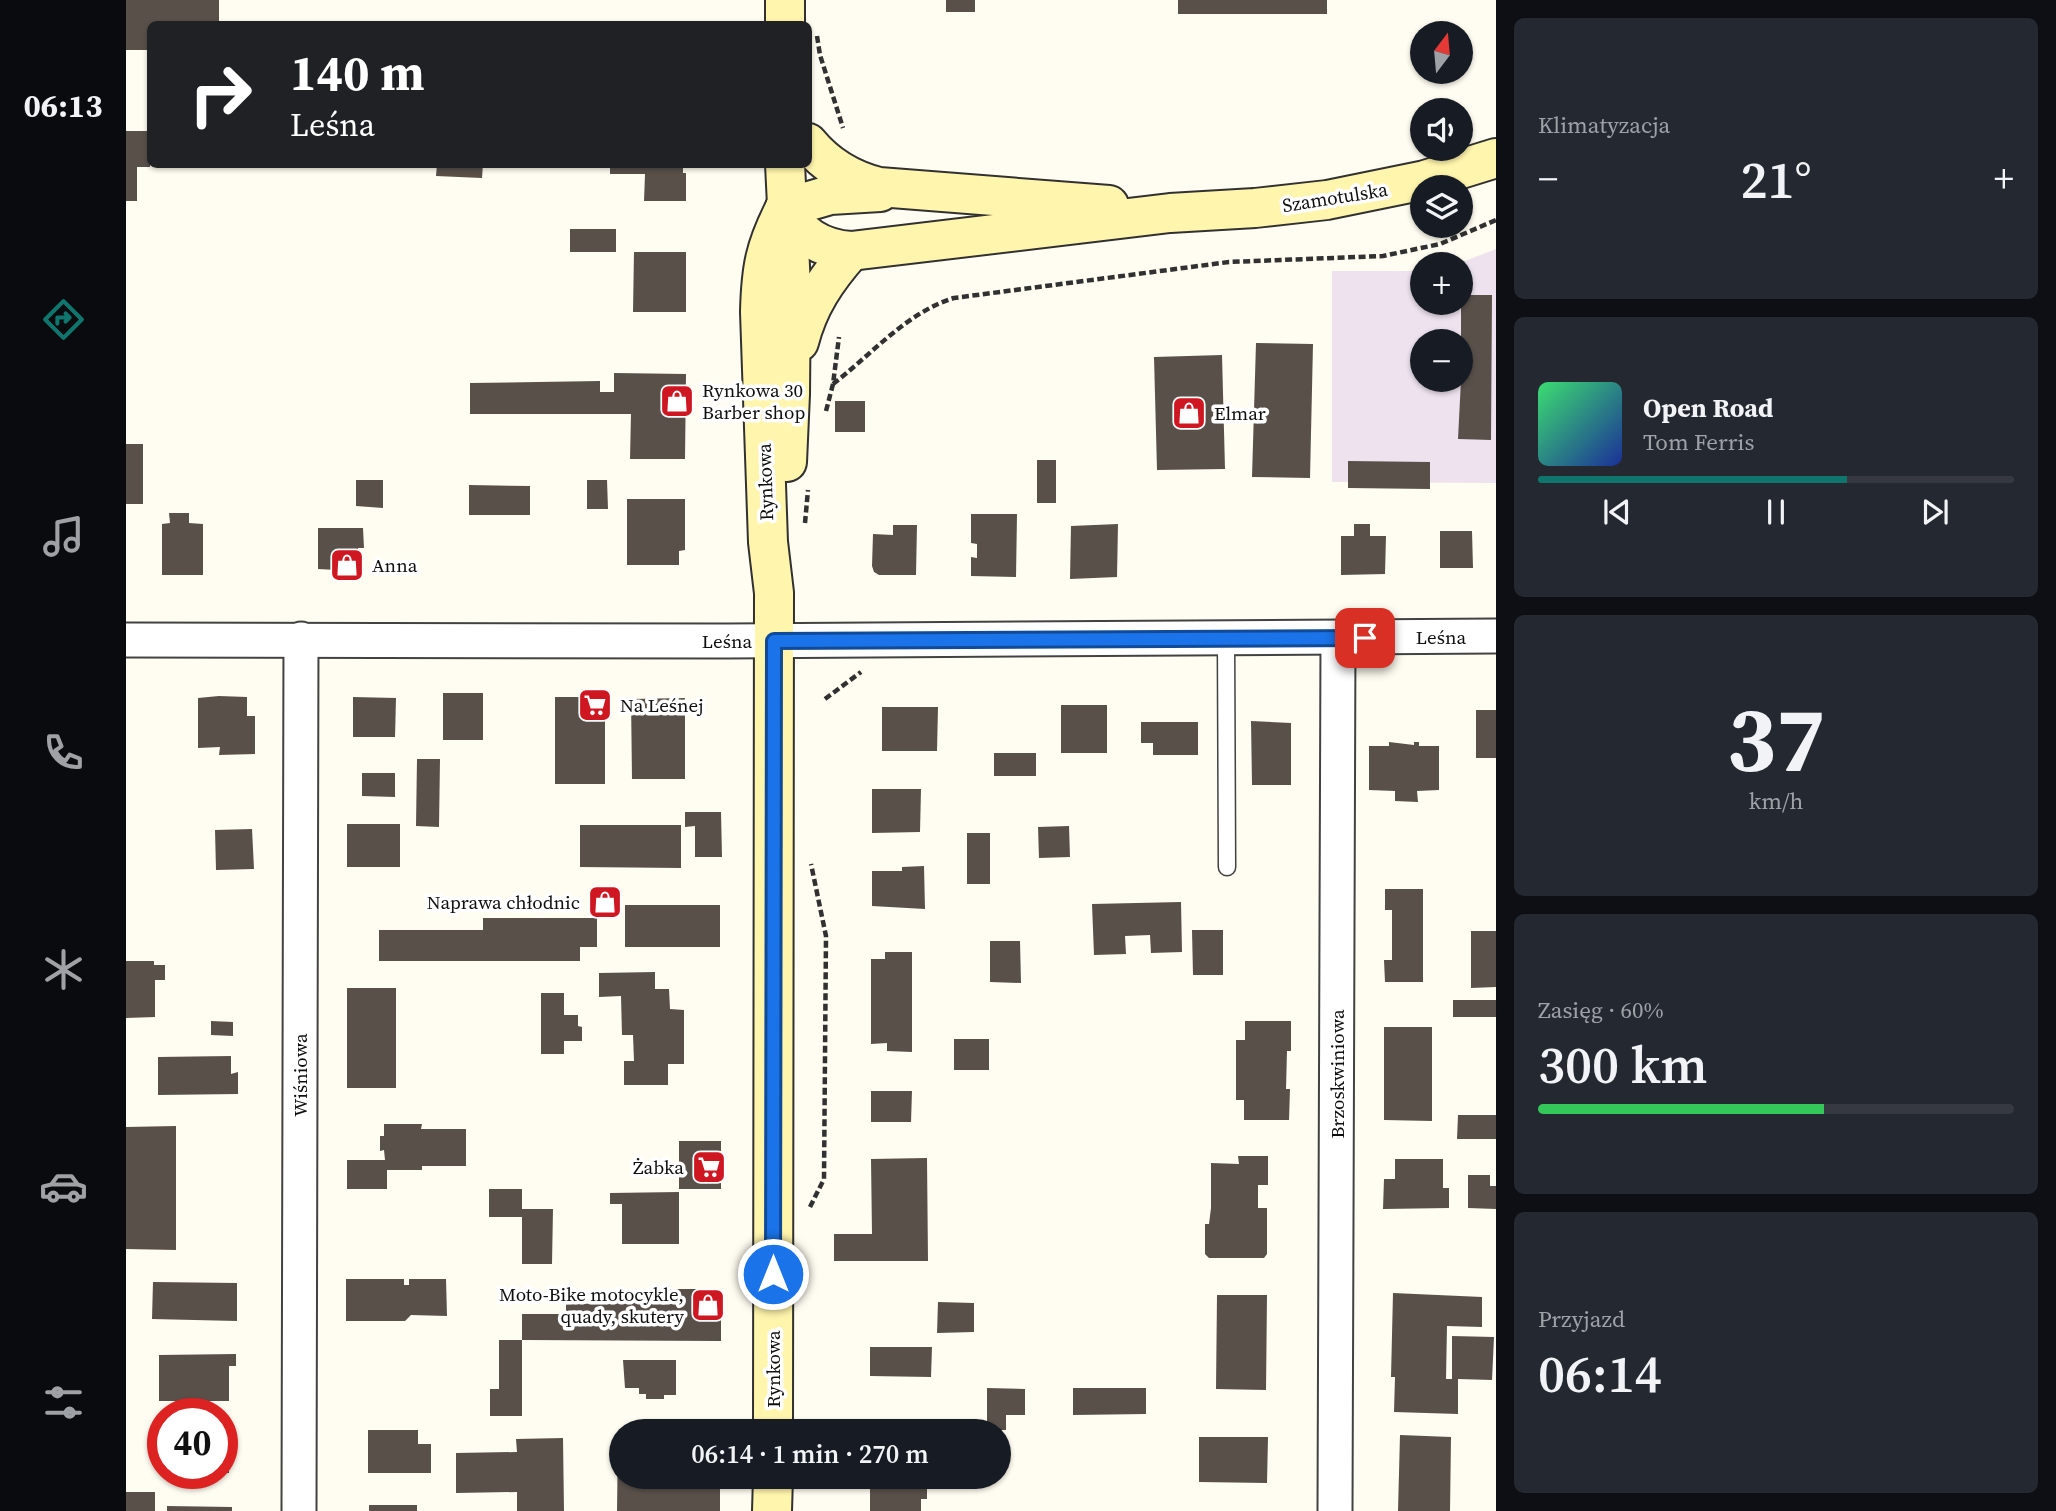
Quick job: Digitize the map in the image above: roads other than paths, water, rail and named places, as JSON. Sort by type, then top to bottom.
[{"type":"street","points":[[785,0],[798,21]]},
{"type":"street","name":"Szamotulska","points":[[812,147],[850,177],[892,189],[1089,202],[1170,213]]},
{"type":"street","name":"Szamotulska","points":[[892,189],[879,193],[830,195],[785,208],[797,227],[813,241],[835,250],[851,251],[1170,213],[1255,208],[1339,198],[1424,180],[1496,158]]},
{"type":"street","name":"Rynkowa","points":[[774,593],[785,518],[790,394],[791,287],[785,168]]},
{"type":"street","name":"Rynkowa","points":[[773,1419],[774,593],[768,542],[764,462],[761,284],[769,242],[785,208]]},
{"type":"street","points":[[790,394],[795,360],[807,316],[823,284],[851,251]]},
{"type":"street","name":"Leśna","points":[[126,640],[774,641],[1496,636]]},
{"type":"street","name":"Brzoskwiniowa","points":[[1335,1511],[1338,638]]},
{"type":"street","name":"Wiśniowa","points":[[299,1511],[300,639]]},
{"type":"street","points":[[772,1489],[772,1511]]},
{"type":"lane","points":[[1226,638],[1227,867]]},
{"type":"place","name":"Rynkowa 30 Barber shop","points":[[677,401]]},
{"type":"place","name":"Elmar","points":[[1189,413]]},
{"type":"place","name":"Anna","points":[[347,565]]},
{"type":"place","name":"Na Leśnej","points":[[595,705]]},
{"type":"place","name":"Naprawa chłodnic","points":[[605,902]]},
{"type":"place","name":"Żabka","points":[[709,1167]]},
{"type":"place","name":"Moto-Bike motocykle, quady, skutery","points":[[708,1305]]}]
